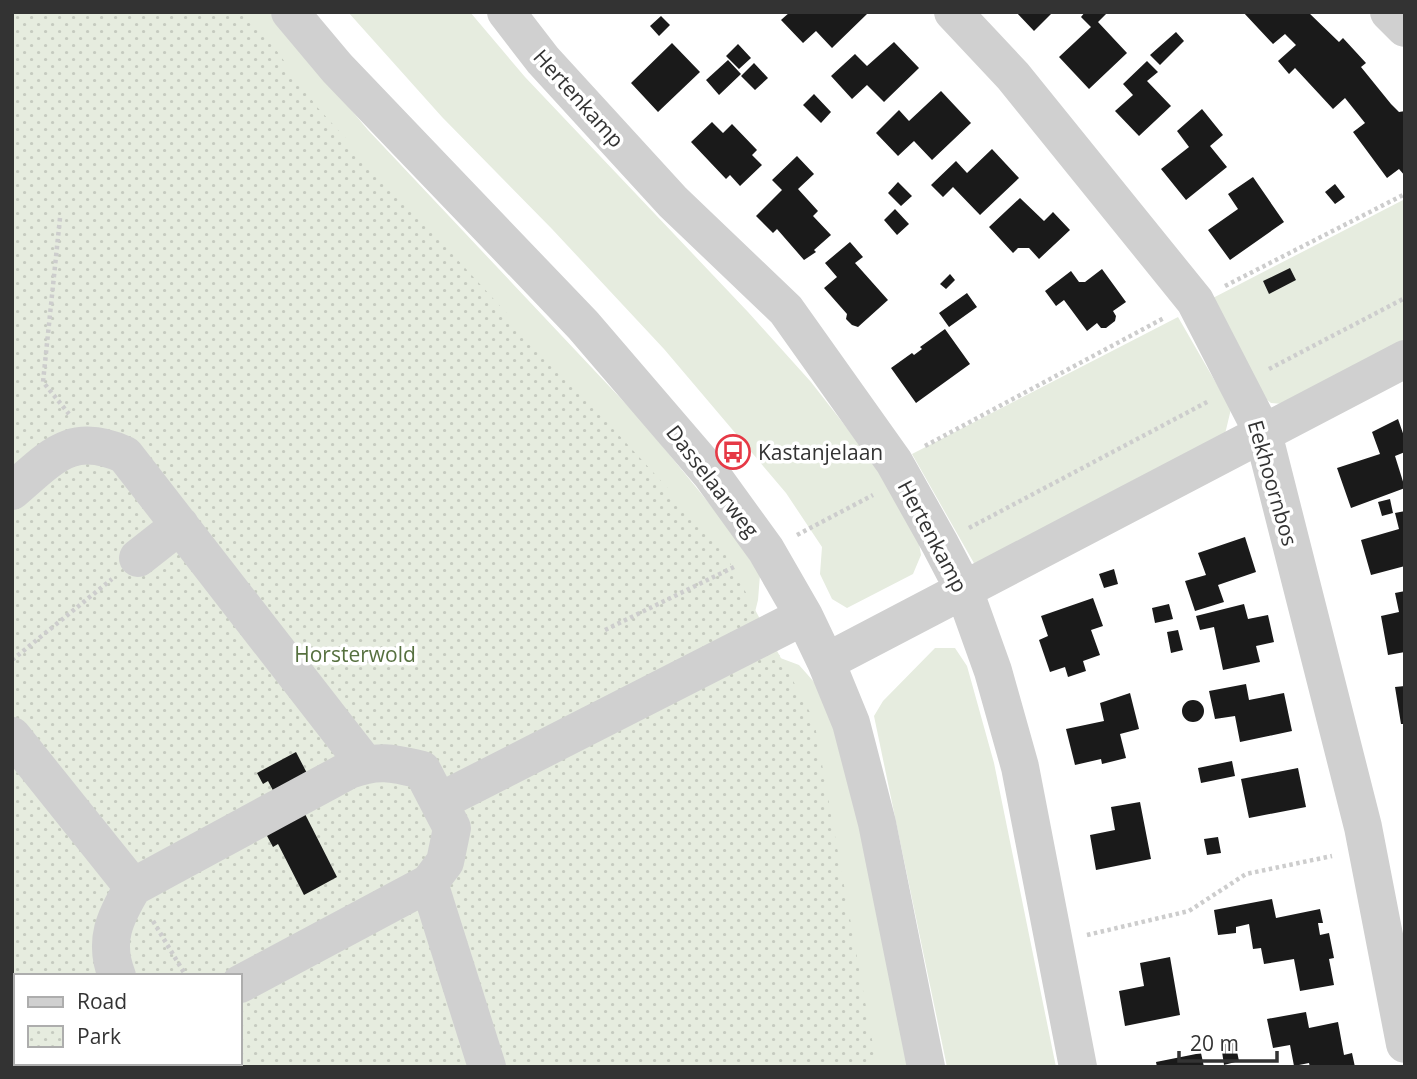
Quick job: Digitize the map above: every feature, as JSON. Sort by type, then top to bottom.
[{"type":"street","name":"Dasselaarweg","points":[[290,12],[337,68],[583,325],[712,474],[766,550],[804,616],[851,723],[877,823],[926,1067]]},
{"type":"street","name":"Hertenkamp","points":[[506,12],[543,60],[673,201],[786,310],[894,462],[940,544],[964,590],[993,671],[1020,767],[1078,1067]]},
{"type":"street","name":"Eekhoornbos","points":[[953,12],[1013,76],[1195,301],[1263,432],[1366,848],[1405,1044]]},
{"type":"street","points":[[1389,12],[1405,28]]},
{"type":"street","points":[[826,662],[1405,359]]},
{"type":"street","points":[[12,491],[58,453],[81,444],[107,447],[125,455],[365,764]]},
{"type":"street","points":[[138,558],[180,526]]},
{"type":"street","points":[[439,802],[804,616]]},
{"type":"street","points":[[12,736],[133,887]]},
{"type":"street","points":[[117,974],[109,943],[118,911],[133,887],[349,769],[383,761],[422,769],[452,828],[445,862],[429,883],[242,983]]},
{"type":"street","points":[[429,883],[487,1067]]},
{"type":"path","points":[[605,630],[889,486],[894,462],[1195,301],[1405,194]]},
{"type":"path","points":[[60,218],[43,382],[94,444]]},
{"type":"path","points":[[940,544],[1405,298]]},
{"type":"path","points":[[12,660],[138,558]]},
{"type":"path","points":[[1054,942],[1189,911],[1246,874],[1366,848]]},
{"type":"path","points":[[133,887],[185,974]]},
{"type":"green space","name":"Horsterwold","points":[[12,12],[249,12],[317,107],[721,546],[814,720],[877,1067],[12,1067]]},
{"type":"green space","points":[[213,12],[269,12],[368,130],[642,421],[726,524],[760,575],[752,624]]},
{"type":"green space","points":[[348,12],[470,12],[525,77],[811,382],[875,464],[917,532],[921,555],[913,574],[847,608],[832,599],[820,574],[822,547],[786,493],[664,349],[442,117]]},
{"type":"green space","points":[[1405,199],[1405,340],[1283,404],[1271,403],[1266,399],[1209,300]]},
{"type":"green space","points":[[1178,317],[1231,409],[1225,434],[975,565],[912,454]]},
{"type":"green space","points":[[935,648],[955,648],[967,666],[994,763],[1056,1067],[947,1067],[874,716],[883,701]]},
{"type":"green space","points":[[775,656],[799,665],[822,691],[859,805],[912,1067],[864,1067]]},
{"type":"building","points":[[790,12],[867,14],[832,48],[816,31],[803,43],[781,20]]},
{"type":"building","points":[[1016,12],[1053,12],[1034,31]]},
{"type":"building","points":[[1085,12],[1108,12],[1098,22],[1127,53],[1089,89],[1059,57],[1091,27],[1081,17]]},
{"type":"building","points":[[1243,12],[1308,12],[1339,42],[1343,38],[1366,63],[1361,67],[1391,104],[1399,112],[1405,111],[1405,176],[1399,169],[1387,178],[1353,132],[1365,123],[1345,98],[1333,109],[1295,68],[1289,74],[1278,61],[1296,45],[1285,34],[1273,44]]},
{"type":"building","points":[[661,16],[670,25],[659,36],[650,26]]},
{"type":"building","points":[[1176,32],[1184,41],[1160,65],[1150,55]]},
{"type":"building","points":[[894,42],[919,68],[884,102],[867,85],[852,99],[831,76],[855,54],[867,66]]},
{"type":"building","points":[[672,43],[700,72],[658,112],[631,83]]},
{"type":"building","points":[[738,44],[751,58],[739,69],[726,56]]},
{"type":"building","points":[[728,60],[741,74],[719,95],[706,80]]},
{"type":"building","points":[[1147,61],[1158,72],[1147,81],[1171,106],[1139,136],[1115,111],[1133,95],[1123,84]]},
{"type":"building","points":[[754,63],[768,78],[755,90],[741,76]]},
{"type":"building","points":[[941,91],[971,123],[932,160],[914,141],[898,156],[876,133],[899,110],[909,121]]},
{"type":"building","points":[[814,94],[831,112],[821,123],[803,105]]},
{"type":"building","points":[[1202,109],[1223,135],[1210,146],[1227,167],[1186,200],[1161,169],[1189,147],[1177,131]]},
{"type":"building","points":[[712,122],[723,133],[732,124],[757,150],[752,155],[762,165],[740,186],[730,175],[726,179],[691,142]]},
{"type":"building","points":[[992,149],[1019,178],[980,215],[953,187],[943,197],[931,185],[956,161],[967,173]]},
{"type":"building","points":[[797,156],[814,174],[798,189],[818,211],[813,216],[831,235],[814,250],[816,252],[804,260],[777,229],[773,233],[756,216],[782,190],[772,180]]},
{"type":"building","points":[[1253,177],[1284,222],[1230,260],[1208,230],[1238,209],[1228,194]]},
{"type":"building","points":[[898,182],[912,196],[901,206],[888,193]]},
{"type":"building","points":[[1335,184],[1345,197],[1335,204],[1325,192]]},
{"type":"building","points":[[1020,198],[1044,221],[1053,212],[1070,230],[1039,259],[1029,248],[1018,248],[1013,253],[989,227]]},
{"type":"building","points":[[895,209],[909,224],[897,235],[884,220]]},
{"type":"building","points":[[850,242],[863,257],[855,263],[888,300],[858,327],[846,319],[847,314],[824,288],[837,277],[825,263]]},
{"type":"building","points":[[1290,268],[1296,280],[1269,294],[1263,281]]},
{"type":"building","points":[[1102,269],[1126,302],[1113,311],[1115,321],[1106,328],[1101,328],[1097,323],[1087,331],[1064,300],[1056,306],[1045,291],[1071,271],[1079,282],[1085,282]]},
{"type":"building","points":[[950,274],[955,280],[946,289],[940,284]]},
{"type":"building","points":[[967,293],[977,307],[949,327],[939,313]]},
{"type":"building","points":[[945,329],[970,364],[916,403],[891,368],[912,353],[914,355],[922,349],[920,347]]},
{"type":"building","points":[[1398,419],[1405,439],[1405,452],[1395,456],[1405,488],[1351,508],[1337,468],[1380,454],[1372,432]]},
{"type":"building","points":[[1390,499],[1393,513],[1382,516],[1378,502]]},
{"type":"building","points":[[1405,511],[1405,566],[1371,575],[1361,540],[1399,529],[1395,513]]},
{"type":"building","points":[[1245,537],[1256,572],[1218,585],[1224,602],[1195,611],[1185,581],[1206,575],[1198,553]]},
{"type":"building","points":[[1114,569],[1118,584],[1104,588],[1099,574]]},
{"type":"building","points":[[1405,591],[1405,652],[1388,655],[1381,616],[1399,612],[1395,593]]},
{"type":"building","points":[[1093,598],[1103,626],[1091,630],[1100,655],[1083,661],[1086,671],[1068,677],[1065,667],[1050,672],[1039,640],[1048,636],[1041,616]]},
{"type":"building","points":[[1169,604],[1173,619],[1155,623],[1152,608]]},
{"type":"building","points":[[1244,604],[1248,619],[1268,615],[1274,642],[1256,646],[1260,662],[1223,670],[1214,627],[1200,630],[1196,616]]},
{"type":"building","points":[[1178,630],[1183,650],[1171,653],[1167,632]]},
{"type":"building","points":[[1246,684],[1249,700],[1284,693],[1292,731],[1240,742],[1235,716],[1215,719],[1209,691]]},
{"type":"building","points":[[1405,686],[1405,724],[1401,724],[1395,687]]},
{"type":"building","points":[[1130,693],[1139,729],[1120,734],[1126,758],[1102,764],[1101,759],[1075,765],[1066,729],[1104,721],[1100,703]]},
{"type":"building","points":[[1189,700],[1197,700],[1204,707],[1204,715],[1197,722],[1189,722],[1182,715],[1182,707]]},
{"type":"building","points":[[296,752],[311,781],[277,798],[268,781],[263,784],[257,773]]},
{"type":"building","points":[[1232,761],[1235,776],[1201,783],[1198,768]]},
{"type":"building","points":[[1298,768],[1306,807],[1249,818],[1241,779]]},
{"type":"building","points":[[1140,802],[1151,859],[1096,870],[1090,835],[1115,830],[1111,807]]},
{"type":"building","points":[[305,814],[337,877],[304,895],[278,844],[273,847],[266,834]]},
{"type":"building","points":[[1218,837],[1221,853],[1207,855],[1204,839]]},
{"type":"building","points":[[1272,899],[1276,918],[1320,909],[1323,923],[1318,923],[1320,935],[1329,933],[1334,958],[1329,959],[1334,985],[1300,991],[1294,959],[1264,964],[1261,948],[1253,949],[1249,924],[1236,927],[1236,933],[1218,935],[1214,910]]},
{"type":"building","points":[[1170,957],[1180,1015],[1125,1026],[1119,991],[1144,986],[1140,963]]},
{"type":"building","points":[[1306,1012],[1309,1028],[1338,1022],[1344,1055],[1352,1053],[1355,1067],[1310,1067],[1309,1063],[1294,1066],[1290,1045],[1273,1048],[1267,1019]]},
{"type":"building","points":[[1235,1042],[1239,1061],[1224,1065],[1221,1045]]},
{"type":"building","points":[[1201,1053],[1204,1067],[1157,1067],[1156,1062]]},
{"type":"place","name":"Kastanjelaan","points":[[733,452]]}]
